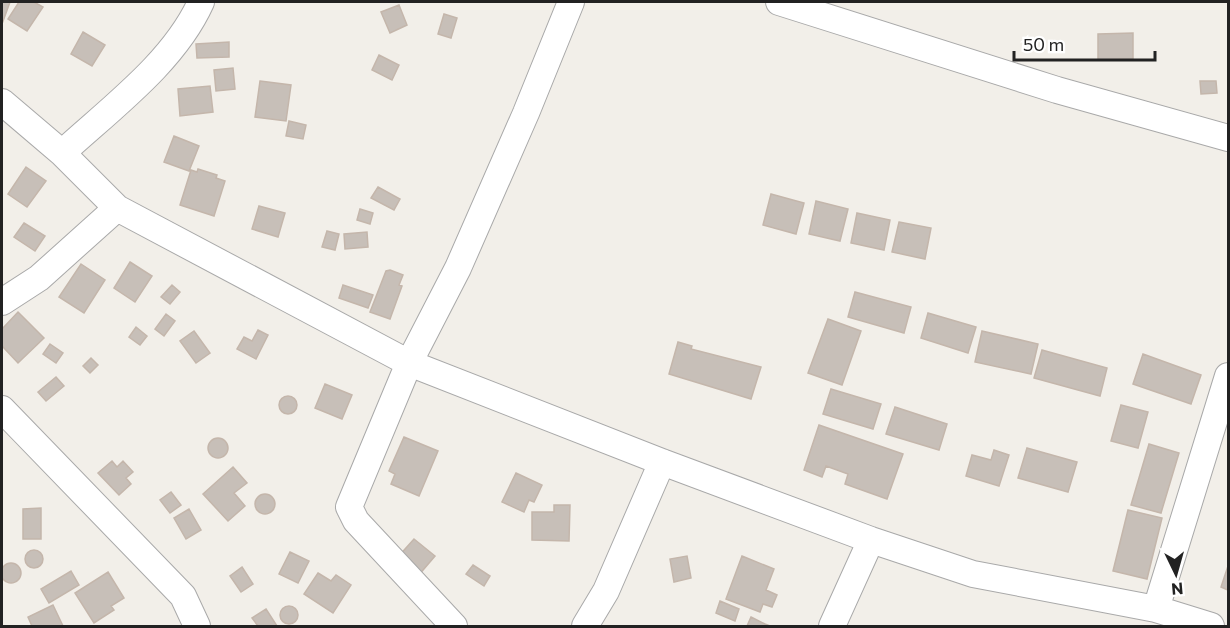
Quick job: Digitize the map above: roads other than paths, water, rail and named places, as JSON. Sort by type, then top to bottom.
[{"type":"street","points":[[62,153],[175,47],[192,23],[201,2]]},
{"type":"street","points":[[454,627],[356,521],[350,507],[410,363],[458,268],[526,113],[571,2]]},
{"type":"street","points":[[779,2],[1057,90],[1228,138]]},
{"type":"street","points":[[2,102],[62,153],[117,208],[410,363],[662,462],[871,540],[973,574],[1156,609],[1211,627]]},
{"type":"street","points":[[2,302],[39,278],[117,208]]},
{"type":"street","points":[[1156,609],[1228,376]]},
{"type":"street","points":[[2,409],[183,596],[196,627]]},
{"type":"street","points":[[585,627],[606,591],[662,462]]},
{"type":"street","points":[[832,627],[871,540]]}]
